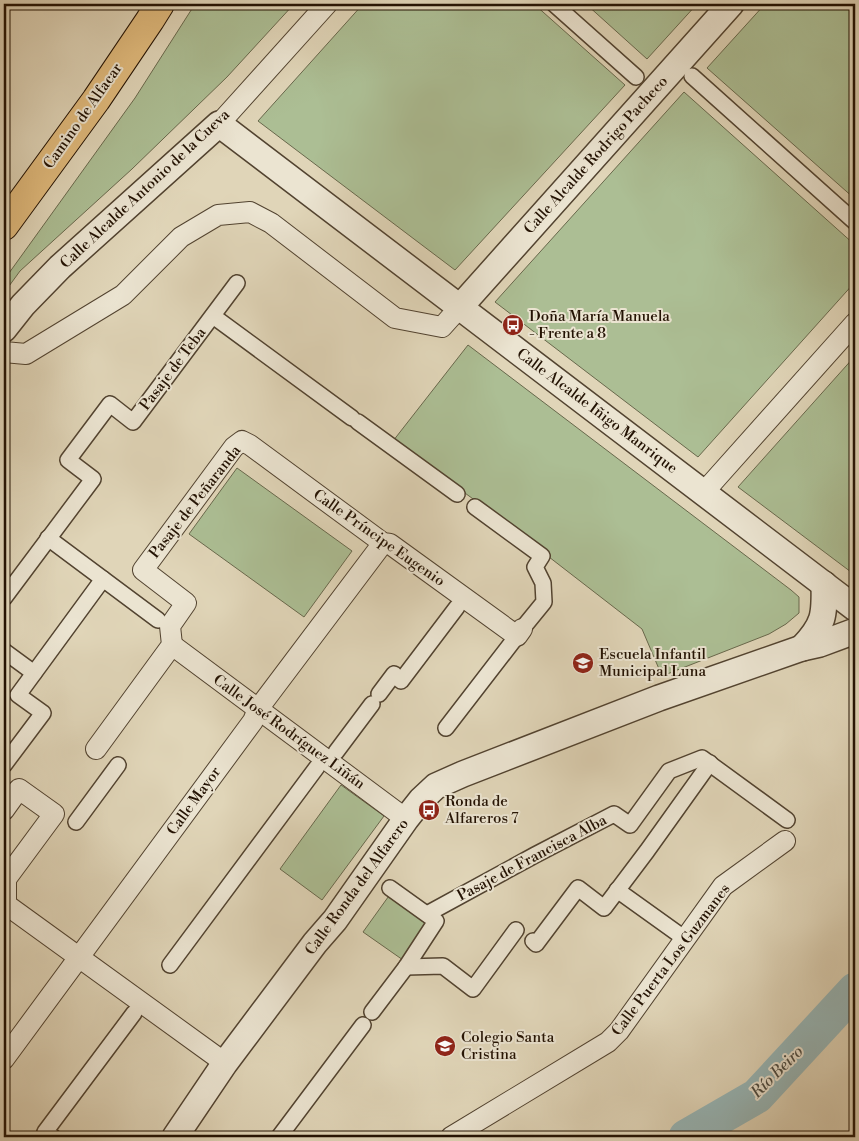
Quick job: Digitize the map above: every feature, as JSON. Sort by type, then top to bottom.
[{"type":"main road","name":"Camino de Alfacar","points":[[4,226],[96,100],[160,4]]},
{"type":"street","name":"Calle Alcalde Antonio de la Cueva","points":[[4,329],[23,305],[60,267],[219,124],[327,4]]},
{"type":"street","points":[[554,4],[636,77]]},
{"type":"street","name":"Calle Alcalde Rodrigo Pacheco","points":[[460,307],[731,4]]},
{"type":"street","points":[[692,76],[855,222]]},
{"type":"street","name":"Calle Alcalde Iñigo Manrique","points":[[219,124],[855,608]]},
{"type":"street","points":[[4,352],[26,354],[123,295],[181,237],[218,215],[250,212],[271,223],[395,318],[442,327],[460,307]]},
{"type":"street","name":"Pasaje de Teba","points":[[4,598],[94,479],[68,460],[110,404],[134,422],[237,283]]},
{"type":"street","points":[[213,316],[457,494]]},
{"type":"street","points":[[704,492],[855,323]]},
{"type":"street","name":"Calle Príncipe Eugenio","points":[[242,441],[383,543],[390,544],[519,632]]},
{"type":"street","name":"Pasaje de Peñaranda","points":[[172,645],[170,626],[186,603],[143,570],[234,447],[242,441]]},
{"type":"street","points":[[446,728],[544,602],[543,583],[535,566],[542,556],[474,507]]},
{"type":"street","points":[[48,538],[158,620]]},
{"type":"street","name":"Calle Mayor","points":[[4,1059],[254,719],[258,709],[383,543]]},
{"type":"street","points":[[4,765],[43,713],[18,695],[103,579]]},
{"type":"street","points":[[802,648],[815,634],[822,619],[825,598],[824,584]]},
{"type":"street","points":[[336,752],[394,674],[401,680],[457,607]]},
{"type":"street","name":"Calle Ronda del Alfarero","points":[[175,1137],[225,1063],[335,920],[406,818],[436,786],[659,698],[855,631]]},
{"type":"street","points":[[96,749],[172,645]]},
{"type":"street","name":"Calle José Rodríguez Liñán","points":[[172,645],[406,818]]},
{"type":"street","points":[[4,651],[34,674]]},
{"type":"street","name":"Pasaje de Francisca Alba","points":[[427,914],[614,814],[630,825],[669,771],[702,758],[710,763]]},
{"type":"street","points":[[532,941],[536,944],[578,888],[604,908],[710,763],[787,820]]},
{"type":"street","points":[[76,822],[118,765]]},
{"type":"street","points":[[170,965],[317,766]]},
{"type":"street","points":[[4,810],[19,789],[54,814],[5,878],[5,903],[225,1063]]},
{"type":"street","name":"Calle Puerta Los Guzmanes","points":[[452,1137],[608,1042],[619,1031],[723,886],[784,841]]},
{"type":"street","points":[[372,1012],[406,967],[436,921],[390,888]]},
{"type":"street","points":[[617,890],[677,933]]},
{"type":"street","points":[[406,967],[443,966],[473,989],[516,930]]},
{"type":"street","points":[[47,1135],[134,1013]]},
{"type":"street","points":[[279,1137],[362,1025]]},
{"type":"green space","points":[[195,4],[294,4],[227,77],[132,169],[20,271],[4,293],[4,280],[135,98]]},
{"type":"green space","points":[[363,4],[534,4],[625,85],[455,270],[258,121]]},
{"type":"green space","points":[[586,4],[697,4],[647,59]]},
{"type":"green space","points":[[765,4],[855,4],[855,199],[707,68]]},
{"type":"green space","points":[[684,92],[855,245],[855,282],[698,457],[495,302]]},
{"type":"green space","points":[[468,345],[791,590],[799,597],[799,613],[786,624],[769,634],[662,676],[642,629],[487,509],[393,441]]},
{"type":"green space","points":[[855,356],[855,575],[738,487]]},
{"type":"green space","points":[[237,468],[352,551],[304,617],[189,534]]},
{"type":"green space","points":[[341,785],[384,816],[322,900],[280,869]]},
{"type":"green space","points":[[391,893],[430,922],[403,960],[363,932]]},
{"type":"waterway","name":"Río Beiro","points":[[686,1137],[757,1096],[855,990]]},
{"type":"place","name":"Doña María Manuela - Frente a 8","points":[[513,325]]},
{"type":"place","name":"Escuela Infantil Municipal Luna","points":[[583,663]]},
{"type":"place","name":"Ronda de Alfareros 7","points":[[429,810]]},
{"type":"place","name":"Colegio Santa Cristina","points":[[445,1046]]}]
